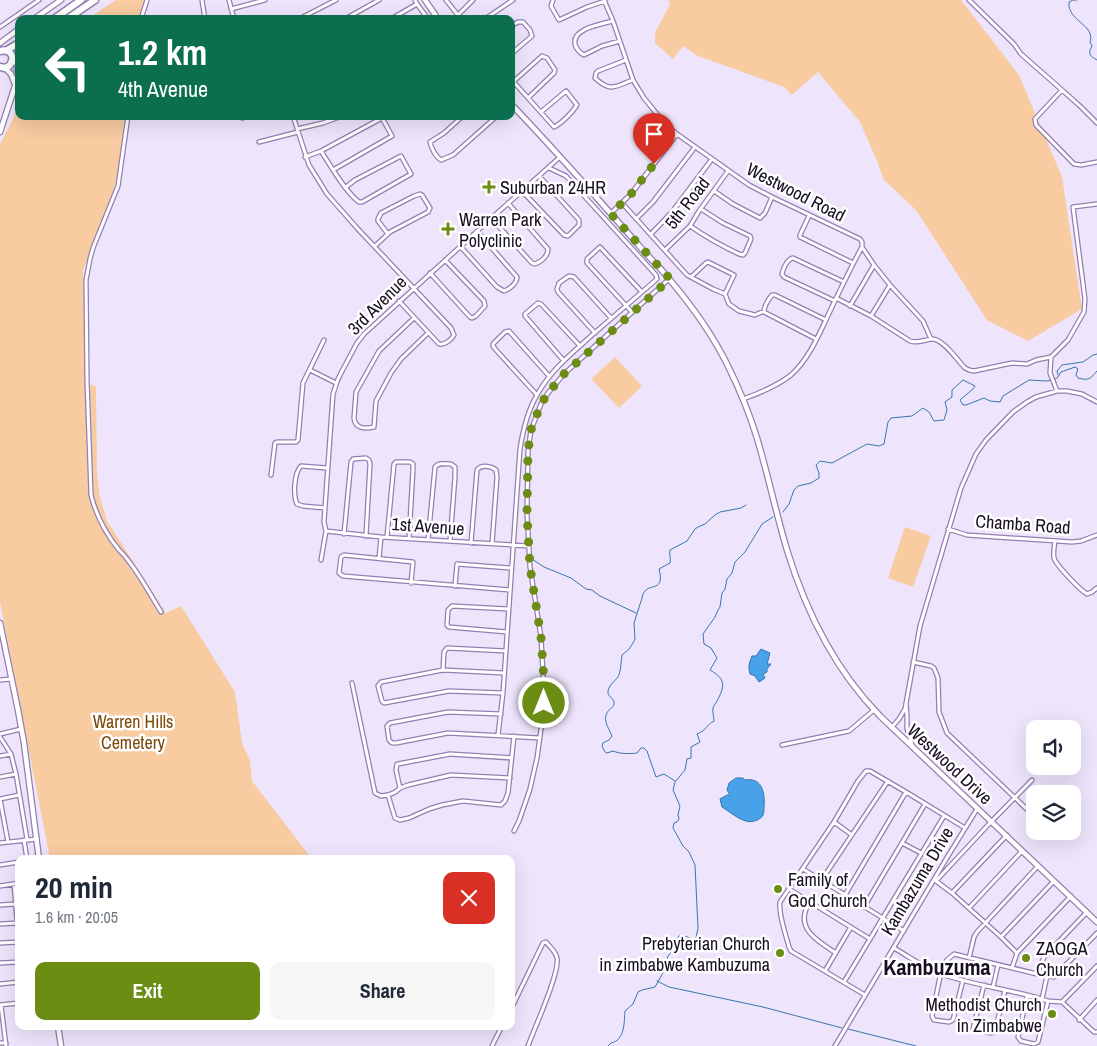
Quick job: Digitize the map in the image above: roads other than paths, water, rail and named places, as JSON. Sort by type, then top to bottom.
[{"type":"highway","points":[[60,15],[81,0]]},
{"type":"highway","points":[[73,15],[95,0]]},
{"type":"highway","points":[[1,68],[9,66],[13,58],[11,53],[4,50]]},
{"type":"street","points":[[16,15],[32,2],[39,0]]},
{"type":"street","points":[[40,15],[61,0]]},
{"type":"street","points":[[142,15],[146,0]]},
{"type":"street","points":[[202,0],[204,15]]},
{"type":"street","points":[[229,0],[233,15]]},
{"type":"street","points":[[232,9],[265,0]]},
{"type":"street","points":[[307,15],[336,0]]},
{"type":"street","points":[[353,15],[379,0]]},
{"type":"street","points":[[415,0],[425,15]]},
{"type":"street","points":[[425,0],[435,15]]},
{"type":"street","points":[[446,0],[458,14],[473,0]]},
{"type":"street","points":[[491,15],[513,0]]},
{"type":"street","points":[[553,0],[551,6],[559,20],[604,0]]},
{"type":"street","name":"Westwood Road","points":[[604,0],[613,20],[633,80],[653,111],[665,124],[749,185],[860,240],[863,244],[862,247],[874,265],[923,321],[931,339]]},
{"type":"street","points":[[969,0],[1014,44],[1021,54],[1097,123]]},
{"type":"street","points":[[398,15],[417,4]]},
{"type":"street","points":[[0,20],[2,26],[15,16]]},
{"type":"street","points":[[613,20],[584,30],[575,37],[574,41],[579,51],[584,55],[602,46],[620,41]]},
{"type":"street","points":[[515,24],[524,22],[532,36],[515,51]]},
{"type":"street","points":[[0,43],[15,32]]},
{"type":"street","points":[[4,50],[6,39]]},
{"type":"street","points":[[515,78],[542,56],[548,58],[555,70],[554,72],[528,98]]},
{"type":"street","points":[[626,60],[598,71],[595,78],[609,88],[633,80]]},
{"type":"street","points":[[0,132],[15,85],[11,74],[1,68]]},
{"type":"street","points":[[515,83],[554,127],[577,107],[566,91],[541,112]]},
{"type":"street","points":[[1062,90],[1035,119],[1036,125],[1074,164],[1082,165],[1097,162]]},
{"type":"street","points":[[515,108],[670,279],[700,318],[716,344],[743,399],[757,438],[784,540],[804,597],[834,657],[858,691],[892,727]]},
{"type":"street","points":[[127,120],[118,186],[91,253],[86,280],[91,495],[100,522],[136,572],[161,612]]},
{"type":"street","points":[[294,120],[305,157],[312,172],[327,194],[451,328],[454,335],[445,343],[436,342],[399,301]]},
{"type":"street","points":[[259,142],[331,120]]},
{"type":"street","points":[[305,157],[321,151],[377,120]]},
{"type":"street","points":[[333,170],[392,136],[384,120]]},
{"type":"street","points":[[459,120],[430,142],[434,152],[441,160],[453,154],[492,120]]},
{"type":"street","points":[[611,214],[631,194],[677,134]]},
{"type":"street","points":[[636,219],[653,202],[695,147]]},
{"type":"street","points":[[321,151],[333,170],[346,187],[356,200],[362,202],[411,174],[401,156],[355,180],[346,187]]},
{"type":"street","name":"3rd Avenue","points":[[321,560],[326,531],[324,522],[332,404],[336,383],[362,336],[413,288],[561,157]]},
{"type":"street","points":[[651,234],[672,212],[712,159]]},
{"type":"street","points":[[548,168],[566,176],[663,285]]},
{"type":"street","name":"5th Road","points":[[665,250],[690,226],[728,171]]},
{"type":"street","points":[[522,191],[561,233],[566,236],[572,233],[579,225],[579,220],[538,176]]},
{"type":"street","points":[[714,191],[733,204],[760,218],[765,214],[772,198]]},
{"type":"street","points":[[375,246],[388,234],[428,212],[430,208],[422,195],[414,196],[381,213],[378,221],[388,234]]},
{"type":"street","points":[[491,218],[532,263],[535,264],[542,260],[547,254],[548,249],[508,203]]},
{"type":"street","points":[[622,203],[683,271],[725,294],[729,304],[739,310],[755,315],[764,311],[770,298],[774,295],[826,320]]},
{"type":"street","points":[[844,282],[793,258],[789,260],[782,274],[871,316],[910,342],[936,340],[943,344],[965,368],[971,371],[1012,363],[1027,364],[1051,357],[1068,340],[1084,312],[1073,207],[1097,204]]},
{"type":"street","points":[[690,226],[705,237],[739,254],[745,254],[751,239],[750,236],[701,209]]},
{"type":"street","points":[[809,216],[800,237],[853,263]]},
{"type":"street","points":[[460,246],[497,287],[504,291],[510,287],[515,282],[517,276],[477,231]]},
{"type":"street","points":[[632,312],[587,263],[587,259],[600,246],[642,292]]},
{"type":"street","points":[[743,399],[768,389],[790,375],[803,361],[816,340],[862,247]]},
{"type":"street","points":[[430,273],[470,317],[476,316],[484,309],[485,304],[445,260]]},
{"type":"street","points":[[691,277],[706,263],[711,263],[734,275],[725,294]]},
{"type":"street","points":[[850,306],[874,265]]},
{"type":"street","points":[[595,333],[558,292],[559,283],[569,276],[574,277],[611,318]]},
{"type":"street","points":[[498,735],[503,693],[522,437],[528,414],[537,395],[564,361],[657,279]]},
{"type":"street","points":[[514,831],[530,789],[537,758],[544,691],[541,637],[528,546],[526,488],[531,430],[548,393],[560,378],[670,279]]},
{"type":"street","points":[[871,316],[890,285]]},
{"type":"street","points":[[564,361],[525,317],[525,314],[538,303],[541,304],[580,346]]},
{"type":"street","points":[[764,311],[816,340]]},
{"type":"street","points":[[414,318],[379,351],[357,390],[354,418],[356,425],[364,428],[374,427],[376,401],[384,386],[397,364],[428,333]]},
{"type":"street","points":[[537,395],[496,350],[493,344],[505,332],[509,332],[550,377]]},
{"type":"street","points":[[271,475],[275,443],[296,442],[298,440],[302,389],[324,340]]},
{"type":"street","points":[[1051,357],[1050,370],[1057,391],[1085,395],[1097,402]]},
{"type":"street","points":[[310,370],[336,383]]},
{"type":"street","name":"Westwood Drive","points":[[1057,391],[1036,397],[1023,404],[983,444],[973,460],[963,481],[920,626],[906,704],[903,713],[892,727],[1097,922]]},
{"type":"street","points":[[344,534],[351,462],[353,459],[366,458],[370,464],[366,536]]},
{"type":"street","points":[[387,537],[394,464],[396,462],[410,462],[413,464],[413,469],[409,539]]},
{"type":"street","points":[[428,540],[434,467],[440,464],[451,464],[454,468],[455,477],[450,541]]},
{"type":"street","points":[[325,508],[297,504],[295,496],[296,474],[300,466],[327,468]]},
{"type":"street","points":[[471,543],[477,470],[479,467],[492,467],[496,470],[497,477],[492,544]]},
{"type":"street","name":"Chamba Road","points":[[948,529],[967,535],[1078,542],[1097,535]]},
{"type":"street","name":"1st Avenue","points":[[326,531],[366,536],[528,546]]},
{"type":"street","points":[[379,558],[381,537]]},
{"type":"street","points":[[1055,541],[1055,561],[1087,594],[1097,588]]},
{"type":"street","points":[[411,582],[413,562],[344,555],[341,557],[339,573],[343,576],[455,586],[510,590]]},
{"type":"street","points":[[455,586],[457,564],[511,568]]},
{"type":"street","points":[[507,632],[449,627],[446,621],[448,610],[452,606],[508,609]]},
{"type":"street","points":[[0,623],[21,729],[39,855]]},
{"type":"street","points":[[443,670],[444,652],[447,648],[506,651]]},
{"type":"street","points":[[913,662],[927,664],[934,668],[938,678],[939,712],[947,733],[1026,808]]},
{"type":"street","points":[[503,693],[449,690],[384,702],[382,701],[378,686],[381,682],[443,670],[504,673]]},
{"type":"street","points":[[0,680],[11,679]]},
{"type":"street","points":[[352,683],[374,790],[380,796],[388,795],[408,785],[451,775],[510,778]]},
{"type":"street","points":[[906,704],[907,729],[913,747]]},
{"type":"street","points":[[782,745],[849,731],[874,710]]},
{"type":"street","points":[[501,714],[448,712],[390,723],[387,726],[389,740],[392,743],[448,733],[540,738]]},
{"type":"street","points":[[21,729],[0,735],[11,754],[16,774],[27,855]]},
{"type":"street","points":[[388,795],[395,818],[400,820],[453,802],[463,801],[501,805],[508,793],[514,736]]},
{"type":"street","points":[[0,756],[11,754]]},
{"type":"street","points":[[400,788],[396,764],[450,754],[512,758]]},
{"type":"street","points":[[865,995],[794,954],[789,947],[779,905],[866,771],[870,771],[888,781],[964,828]]},
{"type":"street","points":[[0,777],[16,774]]},
{"type":"street","points":[[1017,953],[952,893],[935,881],[1032,780]]},
{"type":"street","points":[[821,881],[888,781]]},
{"type":"street","points":[[845,895],[906,792]]},
{"type":"street","points":[[8,842],[0,799],[19,795]]},
{"type":"street","points":[[864,907],[925,804]]},
{"type":"street","name":"Kambazuma Drive","points":[[835,1046],[977,809]]},
{"type":"street","points":[[844,982],[944,816]]},
{"type":"street","points":[[834,822],[852,835]]},
{"type":"street","points":[[952,893],[1006,835]]},
{"type":"street","points":[[0,842],[37,839]]},
{"type":"street","points":[[902,843],[921,853]]},
{"type":"street","points":[[969,908],[1022,851]]},
{"type":"street","points":[[0,864],[15,862]]},
{"type":"street","points":[[969,958],[975,935],[1038,866]]},
{"type":"street","points":[[803,869],[904,931]]},
{"type":"street","points":[[1001,937],[1054,881]]},
{"type":"street","points":[[0,886],[14,884],[15,904],[0,905]]},
{"type":"street","points":[[789,889],[870,939]]},
{"type":"street","points":[[1012,968],[1017,953],[1071,896]]},
{"type":"street","points":[[810,902],[804,915],[810,935],[836,953]]},
{"type":"street","points":[[1037,974],[1044,957],[1086,912]]},
{"type":"street","points":[[0,924],[15,923]]},
{"type":"street","points":[[825,972],[851,927]]},
{"type":"street","points":[[963,980],[953,1020],[949,1022],[934,1020],[932,1016],[941,974],[944,965],[952,955],[956,954],[1052,977],[1057,975],[1097,933]]},
{"type":"street","points":[[515,1001],[543,943],[546,942],[556,955],[558,964],[552,985],[528,1046]]},
{"type":"street","points":[[0,944],[15,944]]},
{"type":"street","points":[[894,948],[941,974],[1048,1001],[1062,1002],[1079,1020],[1094,1032],[1097,1032]]},
{"type":"street","points":[[0,963],[15,962]]},
{"type":"street","points":[[993,987],[998,965]]},
{"type":"street","points":[[1062,1002],[1097,966]]},
{"type":"street","points":[[1042,999],[1047,976]]},
{"type":"street","points":[[0,984],[15,982]]},
{"type":"street","points":[[984,985],[974,1029],[994,1032],[1005,990]]},
{"type":"street","points":[[1027,996],[1018,1037],[1021,1040],[1034,1044],[1038,1042],[1048,1001]]},
{"type":"street","points":[[1079,1020],[1097,1000]]},
{"type":"street","points":[[0,1043],[6,1044],[0,1005],[15,1003]]},
{"type":"street","points":[[59,1030],[61,1046]]},
{"type":"street","points":[[492,1046],[500,1030]]},
{"type":"water","points":[[761,649],[770,653],[767,664],[771,664],[767,672],[763,674],[765,678],[759,682],[755,676],[750,674],[749,667],[752,656],[756,656]]},
{"type":"water","points":[[736,778],[756,781],[762,788],[764,812],[758,820],[748,822],[722,807],[720,799],[730,795],[727,790],[729,783]]},
{"type":"waterway","points":[[1077,0],[1069,2],[1070,8],[1076,19],[1089,31],[1092,46],[1090,54],[1097,60]]},
{"type":"waterway","points":[[1058,375],[1057,371],[1062,365],[1083,362],[1097,354]]},
{"type":"waterway","points":[[783,512],[798,486],[811,483],[819,478],[816,465],[820,461],[832,463],[867,444],[879,446],[884,444],[888,422],[891,418],[912,416],[923,408],[929,412],[934,421],[944,420],[947,410],[945,402],[952,397],[952,390],[963,380],[975,386],[960,400],[963,405],[966,405],[984,398],[1000,402],[1003,396],[1029,380],[1054,380],[1061,372],[1075,367],[1078,369],[1076,375],[1082,379],[1089,379],[1097,371]]},
{"type":"waterway","points":[[675,781],[664,774],[656,777],[647,751],[644,748],[641,748],[637,753],[605,752],[602,746],[603,743],[612,736],[606,723],[606,717],[614,704],[608,691],[619,675],[622,655],[629,649],[635,639],[634,623],[644,592],[660,582],[659,569],[670,563],[670,550],[687,541],[695,529],[720,512],[741,508],[746,505]]},
{"type":"waterway","points":[[608,1046],[621,1035],[625,1011],[633,1004],[638,992],[655,987],[664,971],[674,943],[679,936],[696,938],[698,928],[695,865],[673,828],[674,823],[679,819],[680,806],[673,790],[675,782],[685,770],[687,759],[691,758],[691,747],[700,742],[697,734],[714,721],[713,708],[723,687],[719,677],[710,670],[717,658],[711,648],[704,644],[703,634],[720,607],[722,593],[735,562],[745,552],[762,524],[773,517]]},
{"type":"waterway","points":[[532,559],[544,567],[571,578],[586,589],[592,590],[600,596],[636,613]]},
{"type":"waterway","points":[[657,981],[669,987],[763,1007],[842,1028]]},
{"type":"waterway","points":[[848,1029],[916,1046]]},
{"type":"place","name":"Suburban 24HR","points":[[489,187]]},
{"type":"place","name":"Warren Park Polyclinic","points":[[448,229]]},
{"type":"place","name":"Family of God Church","points":[[778,889]]},
{"type":"place","name":"Prebyterian Church in zimbabwe Kambuzuma","points":[[780,953]]},
{"type":"place","name":"ZAOGA Church","points":[[1026,958]]},
{"type":"place","name":"Methodist Church in Zimbabwe","points":[[1052,1014]]},
{"type":"district","name":"Kambuzuma","points":[[937,967]]},
{"type":"park label","name":"Warren Hills Cemetery","points":[[133,731]]}]
